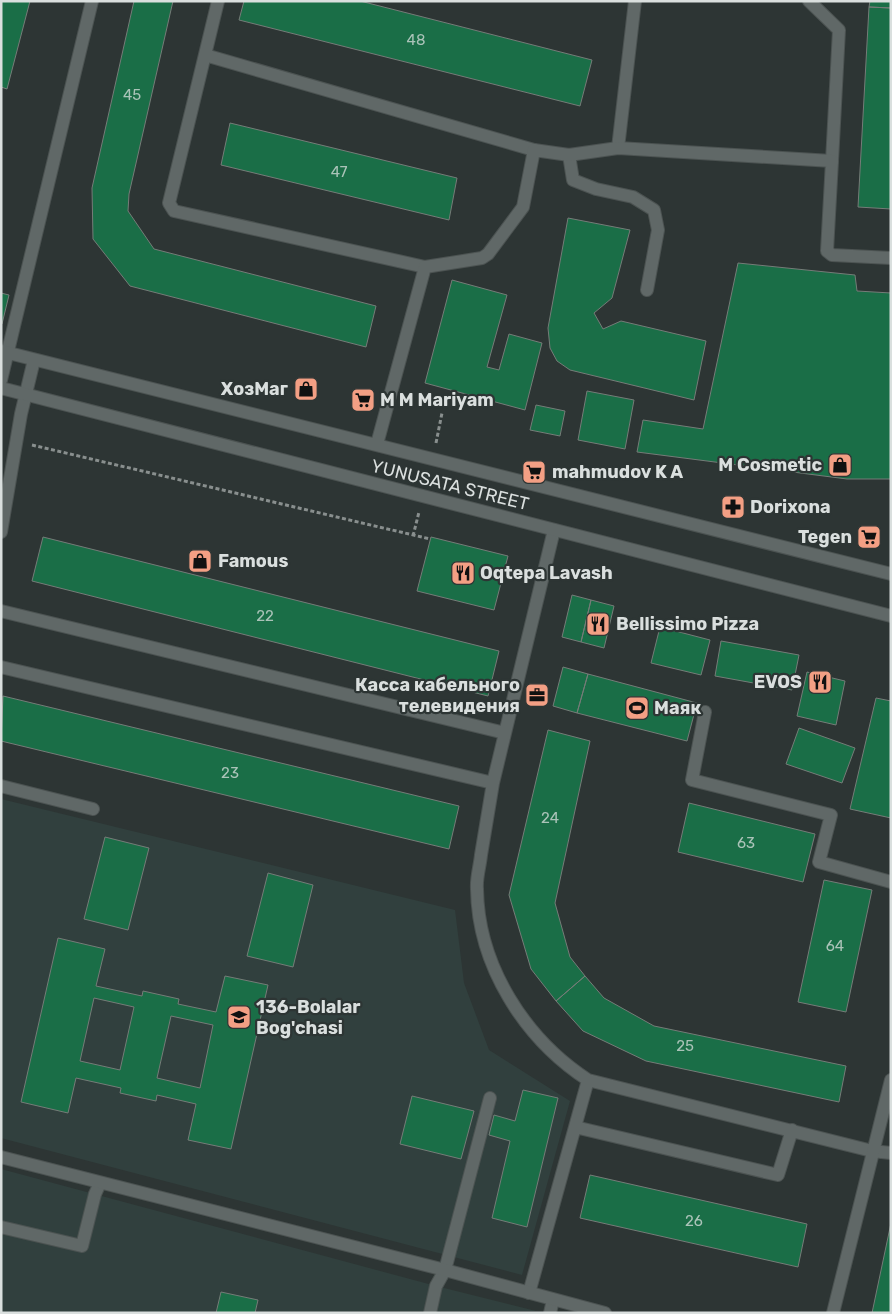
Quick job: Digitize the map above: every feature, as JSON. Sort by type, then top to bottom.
[{"type":"street","points":[[1,380],[4,352],[92,1]]},
{"type":"street","points":[[218,1],[169,203],[174,211],[425,267],[482,258],[488,254],[523,207],[534,150]]},
{"type":"street","points":[[618,148],[635,1]]},
{"type":"street","points":[[809,1],[839,30],[827,251],[832,256],[891,258]]},
{"type":"street","points":[[205,55],[534,150],[569,155],[618,148],[832,161]]},
{"type":"street","points":[[569,155],[573,180],[596,189],[633,197],[654,210],[658,230],[647,290]]},
{"type":"street","points":[[377,444],[425,267]]},
{"type":"street","name":"YUNUSATA STREET","points":[[4,352],[891,574]]},
{"type":"street","points":[[1,532],[16,441],[34,360]]},
{"type":"street","name":"YUNUSATA STREET","points":[[1,388],[891,616]]},
{"type":"street","points":[[554,530],[492,783],[476,887],[478,916],[486,945],[495,970],[518,1014],[567,1066],[588,1080],[872,1151],[891,1153]]},
{"type":"street","points":[[1,611],[505,733]]},
{"type":"street","points":[[1,666],[492,783]]},
{"type":"street","points":[[705,712],[692,780],[831,815],[819,862],[891,882]]},
{"type":"street","points":[[1,786],[93,809]]},
{"type":"street","points":[[529,1293],[588,1080]]},
{"type":"street","points":[[834,1313],[872,1151],[891,1080]]},
{"type":"street","points":[[430,1313],[436,1286],[445,1270],[490,1098]]},
{"type":"street","points":[[575,1127],[778,1175],[792,1130]]},
{"type":"street","points":[[1,1157],[445,1270],[605,1313]]},
{"type":"street","points":[[1,1227],[82,1246],[95,1194],[100,1183]]},
{"type":"street","points":[[550,1313],[553,1300]]},
{"type":"path","points":[[16,441],[430,540]]},
{"type":"shaded area","name":"136-Bolalar Bog'chasi","points":[[1,799],[455,910],[464,983],[489,1050],[570,1101],[522,1275],[1,1138]]},
{"type":"shaded area","points":[[1,1169],[436,1286],[536,1311],[1,1313]]},
{"type":"building","points":[[1,1],[30,1],[7,89],[1,87]]},
{"type":"building","points":[[134,1],[173,1],[129,194],[128,211],[154,249],[376,306],[366,347],[130,286],[93,239],[92,188]]},
{"type":"building","points":[[244,1],[360,1],[592,60],[580,106],[239,20]]},
{"type":"building","points":[[870,1],[891,1],[891,8],[869,7]]},
{"type":"building","points":[[869,7],[891,8],[891,209],[858,207]]},
{"type":"building","points":[[230,123],[457,178],[449,220],[221,165]]},
{"type":"building","points":[[568,218],[630,230],[612,298],[594,313],[603,329],[621,321],[706,341],[694,400],[570,370],[557,361],[550,348],[548,328]]},
{"type":"building","points":[[738,263],[855,275],[857,291],[891,293],[891,479],[847,479],[637,452],[643,420],[703,429]]},
{"type":"building","points":[[452,280],[507,295],[487,367],[499,370],[509,334],[542,343],[525,410],[425,383]]},
{"type":"building","points":[[1,293],[9,295],[2,324],[1,324]]},
{"type":"building","points":[[587,391],[634,400],[625,449],[578,440]]},
{"type":"building","points":[[536,405],[565,411],[560,436],[530,430]]},
{"type":"building","points":[[43,537],[499,651],[488,696],[32,581]]},
{"type":"building","name":"Oqtepa Lavash","points":[[431,537],[508,556],[494,610],[417,591]]},
{"type":"building","points":[[572,595],[591,600],[581,642],[562,637]]},
{"type":"building","name":"Bellissimo Pizza","points":[[591,600],[614,606],[604,648],[581,642]]},
{"type":"building","points":[[660,627],[710,640],[701,675],[651,663]]},
{"type":"building","points":[[721,641],[799,655],[792,690],[715,676]]},
{"type":"building","points":[[563,667],[588,674],[577,713],[553,706]]},
{"type":"building","points":[[807,672],[845,681],[836,725],[797,716]]},
{"type":"building","name":"Маяк","points":[[588,674],[697,703],[687,741],[577,713]]},
{"type":"building","points":[[3,696],[459,806],[449,849],[1,741]]},
{"type":"building","points":[[876,698],[891,701],[891,818],[850,809]]},
{"type":"building","points":[[799,728],[855,748],[842,783],[786,764]]},
{"type":"building","points":[[548,730],[590,741],[555,903],[570,957],[585,976],[556,1001],[531,969],[509,895]]},
{"type":"building","points":[[689,803],[815,834],[803,882],[678,852]]},
{"type":"building","points":[[105,837],[149,848],[128,930],[84,919]]},
{"type":"building","points":[[268,873],[313,885],[293,967],[247,956]]},
{"type":"building","points":[[824,880],[872,890],[846,1012],[798,1002]]},
{"type":"building","points":[[58,938],[105,949],[96,986],[142,996],[143,991],[179,999],[178,1004],[216,1012],[225,976],[268,985],[231,1149],[188,1140],[196,1104],[157,1095],[156,1101],[120,1093],[121,1088],[76,1078],[68,1113],[21,1102]],"holes":[[[94,998],[134,1007],[120,1070],[80,1061]],[[171,1016],[213,1025],[200,1088],[157,1078]]]},
{"type":"building","points":[[585,976],[604,998],[654,1026],[846,1066],[839,1102],[646,1061],[583,1031],[556,1001]]},
{"type":"building","points":[[523,1090],[558,1098],[527,1227],[492,1218],[510,1141],[489,1135],[494,1115],[515,1121]]},
{"type":"building","points":[[412,1096],[474,1111],[461,1159],[400,1144]]},
{"type":"building","points":[[590,1175],[807,1224],[798,1267],[580,1218]]},
{"type":"building","points":[[891,1223],[891,1313],[872,1313]]},
{"type":"building","points":[[221,1292],[258,1300],[255,1313],[216,1313]]},
{"type":"place","name":"ХозМаг","points":[[306,389]]},
{"type":"place","name":"M M Mariyam","points":[[363,400]]},
{"type":"place","name":"M Cosmetic","points":[[840,465]]},
{"type":"place","name":"mahmudov K A","points":[[534,472]]},
{"type":"place","name":"Dorixona","points":[[733,507]]},
{"type":"place","name":"Tegen","points":[[869,537]]},
{"type":"place","name":"Famous","points":[[200,561]]},
{"type":"place","name":"Oqtepa Lavash","points":[[463,573]]},
{"type":"place","name":"Bellissimo Pizza","points":[[598,624]]},
{"type":"place","name":"EVOS","points":[[820,682]]},
{"type":"place","name":"Касса кабельного телевидения","points":[[537,695]]},
{"type":"place","name":"Маяк","points":[[637,708]]},
{"type":"place","name":"136-Bolalar Bog'chasi","points":[[239,1017]]}]
